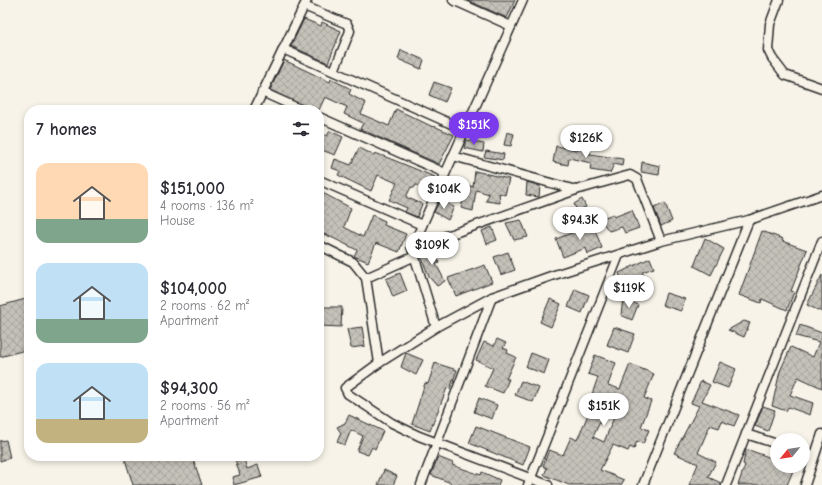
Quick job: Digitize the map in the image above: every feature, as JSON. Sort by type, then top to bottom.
[{"type":"street","points":[[453,0],[511,26]]},
{"type":"street","points":[[436,327],[413,253],[422,226],[523,0]]},
{"type":"street","points":[[779,0],[770,24],[768,50],[785,75],[822,88]]},
{"type":"street","points":[[256,105],[305,3],[347,24],[349,28],[350,31],[334,71]]},
{"type":"street","points":[[283,49],[465,130]]},
{"type":"street","points":[[262,92],[291,105]]},
{"type":"street","points":[[324,120],[446,173]]},
{"type":"street","points":[[453,156],[576,190]]},
{"type":"street","points":[[366,278],[413,253],[576,190],[630,175],[637,179],[661,242]]},
{"type":"street","points":[[324,182],[422,226]]},
{"type":"street","points":[[548,485],[529,482],[438,442],[419,436],[392,423],[346,391],[345,388],[379,363],[436,327],[492,297],[551,276],[661,242],[749,220],[822,195]]},
{"type":"street","points":[[644,485],[749,220]]},
{"type":"street","points":[[726,485],[822,241]]},
{"type":"street","points":[[324,248],[353,262],[366,278],[379,363]]},
{"type":"street","points":[[529,482],[619,255]]},
{"type":"street","points":[[421,485],[492,297]]},
{"type":"street","points":[[746,434],[770,442]]},
{"type":"street","points":[[805,485],[822,434]]},
{"type":"building","points":[[467,0],[515,0],[507,18]]},
{"type":"building","points":[[304,19],[321,26],[322,22],[341,31],[328,63],[291,46]]},
{"type":"building","points":[[401,50],[424,60],[421,69],[398,59]]},
{"type":"building","points":[[284,60],[330,82],[331,79],[351,89],[349,94],[366,103],[361,114],[389,126],[396,109],[433,127],[434,126],[454,135],[439,164],[360,129],[363,123],[344,114],[347,107],[325,97],[321,105],[302,105],[270,90]]},
{"type":"building","points":[[434,82],[451,88],[445,102],[429,95]]},
{"type":"building","points":[[330,131],[343,137],[335,155],[324,151],[324,134],[327,136]]},
{"type":"building","points":[[507,132],[514,134],[511,146],[504,145]]},
{"type":"building","points":[[466,140],[484,144],[483,152],[464,148]]},
{"type":"building","points":[[556,146],[577,150],[578,148],[590,151],[590,154],[623,159],[622,166],[614,164],[610,173],[590,170],[591,163],[569,158],[568,165],[553,162]]},
{"type":"building","points":[[359,148],[435,177],[430,188],[416,185],[414,188],[411,187],[406,197],[422,204],[417,217],[405,212],[407,208],[389,200],[397,183],[378,175],[371,191],[338,175],[340,171],[332,168],[335,159],[351,165]]},
{"type":"building","points":[[486,151],[504,154],[503,160],[484,157]]},
{"type":"building","points":[[642,162],[660,166],[659,175],[641,172]]},
{"type":"building","points":[[475,171],[509,179],[505,195],[499,193],[500,203],[486,201],[489,194],[476,190],[473,211],[461,208],[464,196],[446,192],[450,179],[473,187]]},
{"type":"building","points":[[527,182],[540,186],[539,197],[526,195]]},
{"type":"building","points":[[324,194],[351,208],[344,227],[363,237],[372,215],[385,221],[384,225],[406,234],[399,252],[376,243],[368,262],[354,256],[357,250],[324,234]]},
{"type":"building","points":[[582,199],[586,207],[577,211],[574,204]]},
{"type":"building","points":[[440,200],[454,207],[448,220],[434,212]]},
{"type":"building","points":[[665,203],[672,221],[661,226],[654,208]]},
{"type":"building","points":[[632,210],[639,228],[625,233],[622,227],[609,231],[600,219],[613,214],[614,217]]},
{"type":"building","points":[[521,220],[528,237],[514,240],[506,223]]},
{"type":"building","points":[[593,225],[602,248],[588,254],[586,248],[563,257],[556,239],[579,230],[577,226]]},
{"type":"building","points":[[492,227],[497,240],[487,244],[482,231]]},
{"type":"building","points":[[762,231],[783,239],[782,241],[807,250],[791,291],[794,292],[787,310],[762,299],[761,303],[739,295]]},
{"type":"building","points":[[705,238],[724,249],[711,275],[694,266]]},
{"type":"building","points":[[434,249],[439,263],[436,264],[445,281],[437,286],[429,277],[419,251]]},
{"type":"building","points":[[508,252],[515,270],[501,275],[494,257]]},
{"type":"building","points":[[650,258],[654,268],[642,272],[646,278],[624,287],[619,273]]},
{"type":"building","points":[[485,265],[492,282],[456,296],[448,278]]},
{"type":"building","points":[[400,273],[407,291],[393,297],[386,279]]},
{"type":"building","points":[[822,275],[822,312],[807,305]]},
{"type":"building","points":[[575,289],[589,295],[582,313],[568,307]]},
{"type":"building","points":[[666,293],[685,299],[681,311],[662,305]]},
{"type":"building","points":[[623,298],[638,305],[632,320],[621,315]]},
{"type":"building","points":[[24,299],[24,350],[0,357],[0,306]]},
{"type":"building","points":[[550,299],[561,304],[551,327],[540,322]]},
{"type":"building","points":[[324,307],[342,307],[341,327],[324,326]]},
{"type":"building","points":[[744,321],[750,323],[744,337],[728,330]]},
{"type":"building","points":[[800,325],[822,333],[822,388],[798,377],[790,395],[813,403],[810,415],[788,407],[786,411],[772,406],[780,371],[791,347],[813,357],[819,342],[796,336]]},
{"type":"building","points":[[362,327],[365,346],[351,348],[347,329]]},
{"type":"building","points":[[614,327],[635,334],[628,353],[607,345]]},
{"type":"building","points":[[497,339],[506,343],[503,348],[508,350],[507,353],[516,357],[506,379],[509,379],[503,393],[485,386],[493,368],[476,360],[484,342],[494,346]]},
{"type":"building","points":[[406,353],[423,360],[416,375],[401,367]]},
{"type":"building","points":[[531,353],[549,360],[544,374],[526,367]]},
{"type":"building","points":[[595,355],[616,363],[608,385],[620,389],[630,364],[654,374],[644,398],[651,401],[641,427],[649,430],[643,444],[637,441],[634,449],[630,447],[628,451],[613,445],[600,470],[624,480],[621,485],[569,485],[544,475],[547,468],[543,466],[549,450],[563,455],[571,437],[577,440],[594,401],[590,400],[598,377],[588,374]],"holes":[[[605,411],[615,415],[604,442],[593,437]]]},
{"type":"building","points":[[720,362],[736,369],[728,388],[712,382]]},
{"type":"building","points":[[435,363],[457,370],[450,389],[447,388],[430,431],[412,424],[425,383],[428,384]]},
{"type":"building","points":[[521,381],[539,388],[533,402],[515,395]]},
{"type":"building","points":[[701,381],[710,385],[702,401],[739,415],[734,426],[722,421],[719,428],[710,425],[698,453],[716,462],[708,477],[721,483],[721,485],[689,485],[698,464],[674,453],[699,406],[691,403]]},
{"type":"building","points":[[479,398],[497,405],[492,419],[474,412]]},
{"type":"building","points":[[763,406],[775,410],[768,431],[755,426]]},
{"type":"building","points":[[349,415],[383,431],[375,449],[372,447],[368,455],[357,451],[363,436],[351,430],[345,445],[337,442],[341,433],[337,427],[345,423]]},
{"type":"building","points":[[476,426],[530,447],[523,465],[469,443]]},
{"type":"building","points":[[6,440],[10,458],[0,461],[0,441]]},
{"type":"building","points":[[746,449],[770,458],[770,473],[792,473],[787,485],[738,485],[745,465],[743,464]]},
{"type":"building","points":[[438,457],[453,463],[452,465],[481,475],[482,472],[500,480],[498,485],[450,485],[451,483],[431,475]]},
{"type":"building","points":[[126,461],[194,461],[202,485],[133,485]]},
{"type":"building","points":[[236,461],[245,461],[247,469],[258,465],[262,477],[234,485],[232,477],[240,475]]},
{"type":"building","points":[[384,470],[397,476],[393,485],[378,485]]}]
